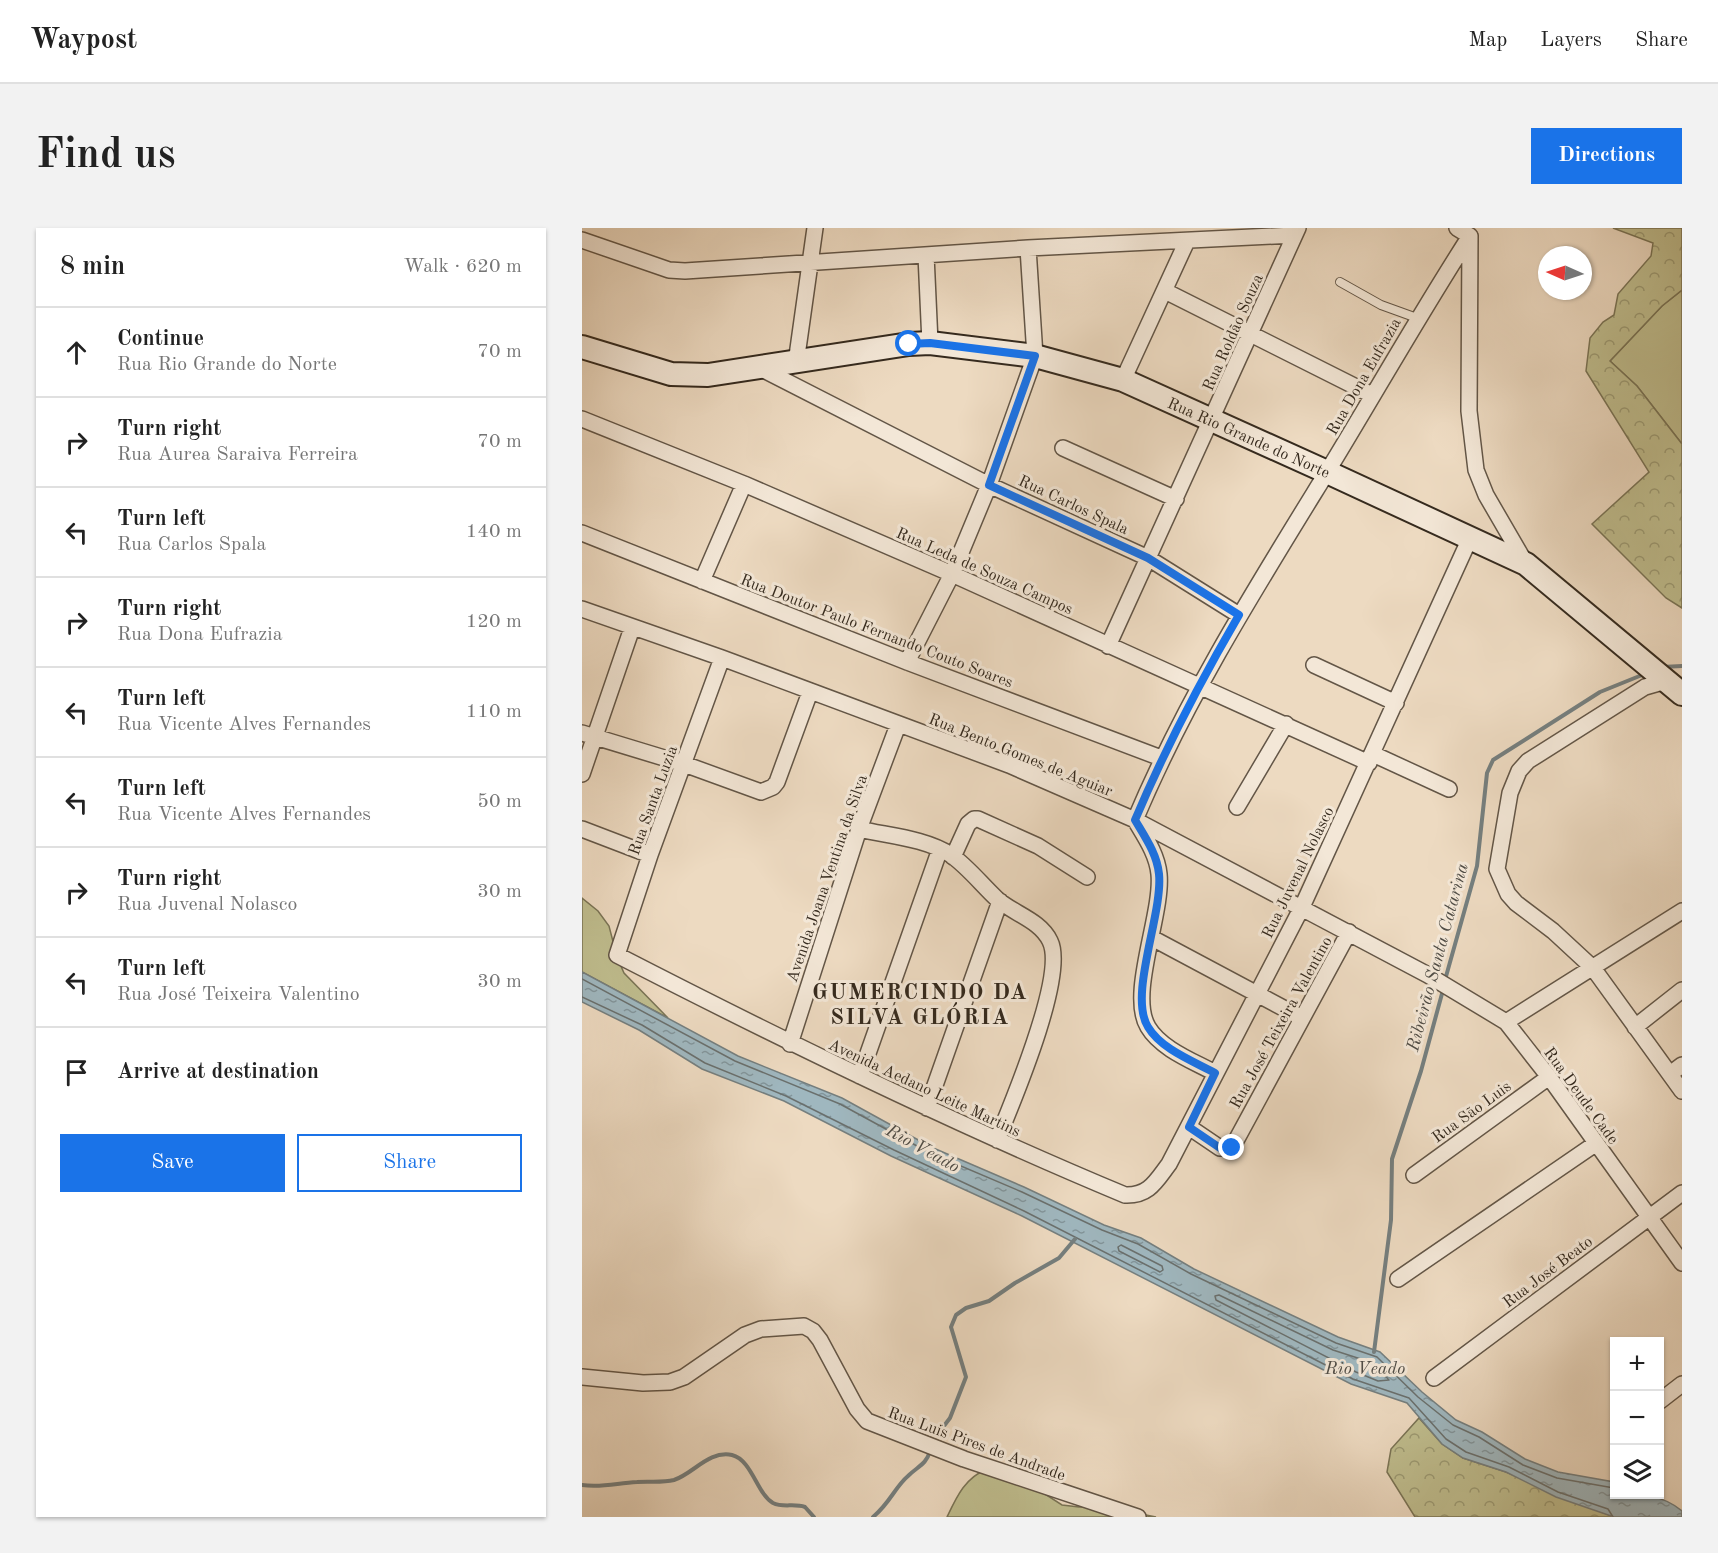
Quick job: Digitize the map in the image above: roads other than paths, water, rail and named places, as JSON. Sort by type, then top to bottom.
[{"type":"main road","name":"Rua Rio Grande do Norte","points":[[582,347],[671,374],[708,375],[909,344],[930,343],[1035,356],[1123,380],[1527,564],[1674,687]]},
{"type":"street","points":[[796,363],[815,228]]},
{"type":"street","points":[[582,240],[669,270],[685,272],[1028,248],[1187,242],[1296,231]]},
{"type":"street","name":"Rua Roldão Souza","points":[[1108,646],[1212,421],[1296,231]]},
{"type":"street","points":[[1466,231],[1469,411],[1474,462],[1486,495],[1527,564]]},
{"type":"street","name":"Rua Dona Eufrazia","points":[[1135,820],[1161,758],[1198,685],[1327,472],[1466,231]]},
{"type":"street","points":[[1123,380],[1187,242]]},
{"type":"street","points":[[907,662],[952,573],[989,485],[1035,356],[1028,248]]},
{"type":"street","points":[[926,255],[930,343]]},
{"type":"street","points":[[1165,291],[1372,395]]},
{"type":"street","name":"Rua Carlos Spala","points":[[760,368],[989,485],[1148,558],[1239,615]]},
{"type":"street","name":"Rua Leda de Souza Campos","points":[[582,419],[744,484],[952,573],[1108,646],[1286,724],[1449,789]]},
{"type":"street","points":[[1063,447],[1176,499]]},
{"type":"street","points":[[702,581],[744,484]]},
{"type":"street","name":"Rua Doutor Paulo Fernando Couto Soares","points":[[582,533],[907,662],[1161,758]]},
{"type":"street","name":"Rua Juvenal Nolasco","points":[[1125,1195],[1143,1194],[1149,1190],[1169,1164],[1189,1127],[1302,907],[1470,538]]},
{"type":"street","name":"Rua Bento Gomes de Aguiar","points":[[582,609],[722,658],[1009,765],[1135,820],[1428,975]]},
{"type":"street","points":[[582,774],[589,735],[632,628]]},
{"type":"street","name":"Rua Santa Luzia","points":[[617,955],[650,855],[722,658]]},
{"type":"street","points":[[1314,665],[1396,703]]},
{"type":"street","points":[[1674,687],[1645,687],[1528,760],[1519,771],[1510,792],[1497,869],[1501,880],[1516,903],[1553,931],[1593,968],[1635,1027],[1676,1070],[1682,1091]]},
{"type":"street","points":[[589,735],[684,764],[751,791],[760,792],[773,787],[777,782],[810,692]]},
{"type":"street","points":[[1237,807],[1286,724]]},
{"type":"street","name":"Avenida Joana Ventina da Silva","points":[[790,1044],[860,829],[898,725]]},
{"type":"street","points":[[860,1077],[947,853],[968,824],[978,819],[1038,846],[1087,877]]},
{"type":"street","points":[[1135,820],[1155,853],[1159,874],[1152,938],[1142,995],[1146,1025],[1167,1046],[1215,1073]]},
{"type":"street","points":[[582,829],[650,855]]},
{"type":"street","points":[[860,829],[947,853],[1000,902],[1041,929],[1049,939],[1054,963],[1024,1074],[997,1140]]},
{"type":"street","points":[[927,1108],[1000,902]]},
{"type":"street","points":[[1506,1022],[1682,911]]},
{"type":"street","name":"Rua José Teixeira Valentino","points":[[1189,1127],[1220,1148],[1232,1148],[1349,932]]},
{"type":"street","points":[[1152,938],[1302,1018]]},
{"type":"street","name":"Avenida Aedano Leite Martins","points":[[617,955],[790,1044],[997,1140],[1125,1195]]},
{"type":"street","name":"Rua Deude Cade","points":[[1428,975],[1506,1022],[1549,1077],[1682,1263]]},
{"type":"street","points":[[1635,1027],[1682,990]]},
{"type":"street","name":"Rua São Luis","points":[[1414,1175],[1549,1077]]},
{"type":"street","points":[[1398,1278],[1595,1144]]},
{"type":"street","name":"Rua José Beato","points":[[1434,1378],[1682,1193]]},
{"type":"street","name":"Rua Luis Pires de Andrade","points":[[582,1377],[643,1383],[670,1382],[684,1377],[752,1331],[804,1326],[813,1331],[820,1340],[857,1409],[867,1421],[964,1459],[1138,1517]]},
{"type":"street","points":[[1664,1397],[1682,1384]]},
{"type":"lane","points":[[1340,282],[1382,306],[1417,318]]},
{"type":"water","name":"Rio Veado","points":[[582,972],[738,1056],[842,1098],[931,1147],[1104,1225],[1141,1238],[1194,1269],[1338,1337],[1380,1352],[1422,1392],[1456,1420],[1482,1432],[1525,1459],[1558,1472],[1610,1481],[1610,1499],[1662,1499],[1682,1511],[1682,1517],[1614,1517],[1556,1497],[1506,1472],[1463,1458],[1442,1444],[1407,1403],[1351,1384],[1022,1216],[891,1156],[784,1101],[702,1069],[639,1030],[582,1002]]},
{"type":"waterway","name":"Ribeirão Santa Catarina","points":[[1662,667],[1682,666]]},
{"type":"waterway","name":"Ribeirão Santa Catarina","points":[[1445,980],[1477,866],[1487,773],[1493,760],[1600,692],[1647,673]]},
{"type":"waterway","name":"Ribeirão Santa Catarina","points":[[1374,1352],[1391,1220],[1392,1159],[1421,1071],[1443,990]]},
{"type":"waterway","points":[[937,1435],[950,1418],[966,1377],[951,1327],[956,1315],[966,1308],[989,1301],[1059,1258],[1075,1239]]},
{"type":"waterway","points":[[873,1517],[903,1480],[924,1462],[930,1451]]},
{"type":"waterway","points":[[582,1485],[603,1486],[674,1480],[709,1459],[724,1454],[732,1455],[745,1463],[767,1499],[781,1505],[805,1507],[814,1517]]},
{"type":"district","name":"GUMERCINDO DA SILVA GLÓRIA","points":[[920,1004]]}]
